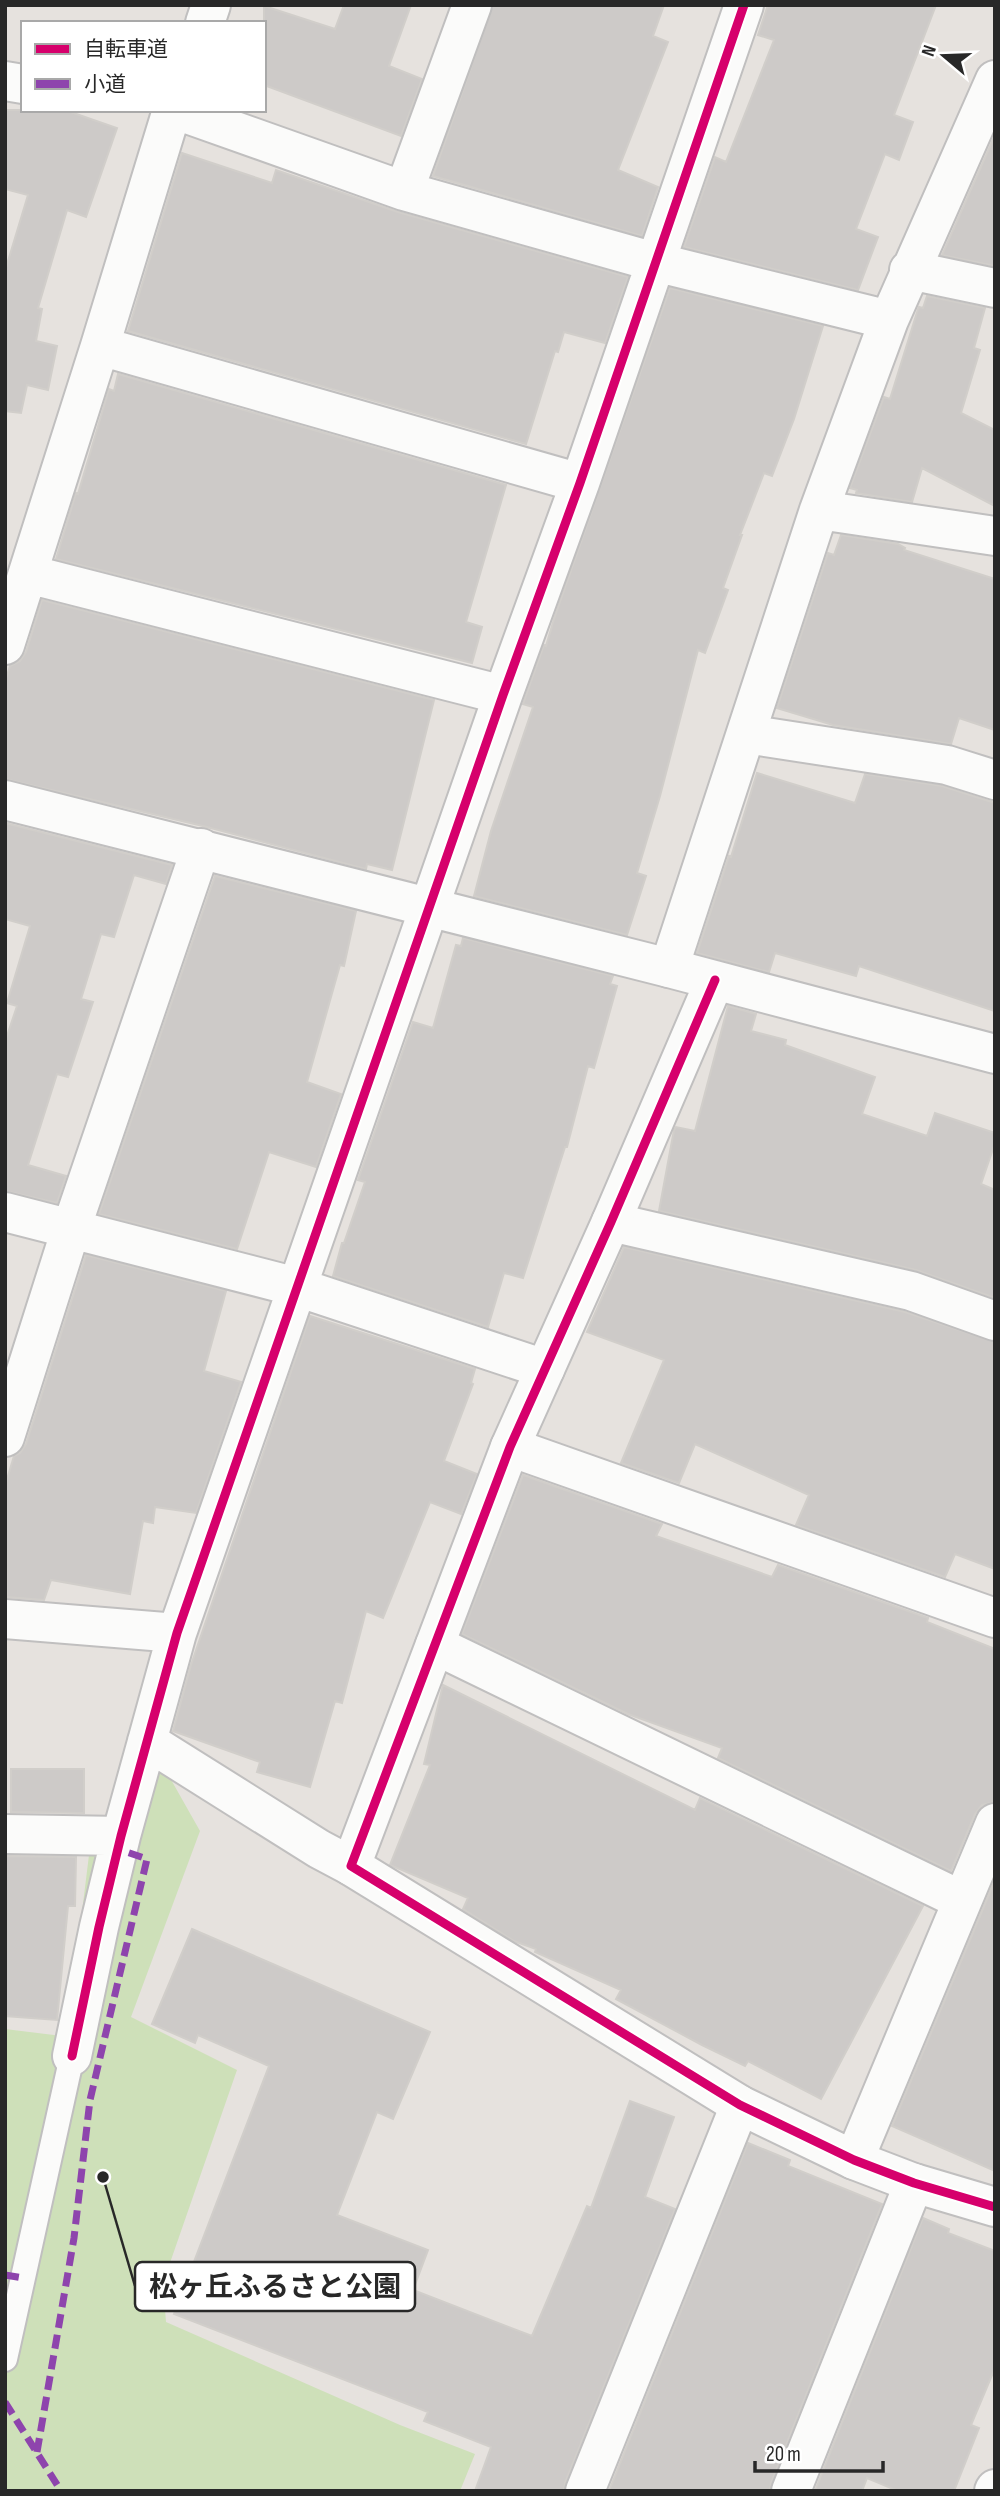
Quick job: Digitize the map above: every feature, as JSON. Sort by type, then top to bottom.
[{"type":"street","points":[[404,191],[472,5]]},
{"type":"street","points":[[72,2056],[121,1836],[177,1633],[429,906],[580,483],[744,5]]},
{"type":"street","points":[[668,968],[819,510],[909,270],[995,80]]},
{"type":"street","points":[[5,645],[173,112]]},
{"type":"street","points":[[180,112],[404,191],[655,262],[889,320]]},
{"type":"street","points":[[909,270],[995,288]]},
{"type":"street","points":[[100,346],[580,483]]},
{"type":"street","points":[[819,510],[995,536]]},
{"type":"street","points":[[28,574],[503,695]]},
{"type":"street","points":[[746,734],[947,765],[995,780]]},
{"type":"street","points":[[5,800],[429,906],[995,1054]]},
{"type":"street","points":[[5,1437],[71,1229],[201,848]]},
{"type":"street","points":[[351,1866],[510,1447],[715,980]]},
{"type":"street","points":[[5,1212],[297,1287],[545,1369]]},
{"type":"street","points":[[611,1222],[911,1291],[995,1321]]},
{"type":"street","points":[[510,1447],[995,1618]]},
{"type":"street","points":[[5,1619],[177,1633]]},
{"type":"street","points":[[435,1645],[961,1900]]},
{"type":"street","points":[[147,1741],[740,2105],[854,2160],[914,2183],[995,2207]]},
{"type":"street","points":[[854,2160],[995,1823]]},
{"type":"street","points":[[5,1834],[121,1836]]},
{"type":"street","points":[[585,2491],[740,2105]]},
{"type":"street","points":[[791,2491],[914,2183]]},
{"type":"lane","points":[[5,2360],[72,2056]]},
{"type":"green space","points":[[165,1769],[200,1831],[131,2017],[237,2070],[163,2283],[166,2322],[400,2425],[475,2454],[460,2491],[5,2491],[5,2029],[62,2036],[70,2009],[89,1855],[107,1853],[120,1793]]},
{"type":"building","points":[[344,5],[411,5],[389,66],[422,79],[401,136],[266,86],[264,6],[335,29]]},
{"type":"building","points":[[493,5],[664,5],[653,36],[668,42],[618,170],[658,187],[642,236],[433,176]]},
{"type":"building","points":[[768,5],[936,5],[894,115],[913,122],[899,160],[885,154],[856,229],[878,237],[858,290],[684,247],[715,157],[726,162],[774,40],[758,35]]},
{"type":"building","points":[[5,110],[71,112],[117,128],[86,217],[67,210],[38,308],[42,309],[36,341],[57,346],[48,390],[27,385],[21,413],[5,411],[5,271],[28,195],[5,189]]},
{"type":"building","points":[[995,135],[995,266],[942,255]]},
{"type":"building","points":[[182,153],[272,183],[276,170],[398,212],[628,277],[605,343],[564,332],[558,352],[555,351],[526,444],[128,331]]},
{"type":"building","points":[[670,288],[823,326],[794,419],[772,476],[764,473],[740,535],[723,588],[728,590],[705,653],[698,650],[637,873],[646,876],[627,935],[474,896],[491,831],[533,707],[523,704],[544,645],[546,646]]},
{"type":"building","points":[[927,296],[985,308],[974,348],[980,350],[961,413],[995,430],[995,506],[922,468],[912,502],[856,493],[857,490],[850,488],[884,397],[890,399],[918,309],[923,308]]},
{"type":"building","points":[[118,374],[506,485],[466,622],[482,627],[472,663],[56,559],[109,389],[114,391]]},
{"type":"building","points":[[841,535],[898,544],[905,548],[904,550],[995,579],[995,730],[959,718],[951,744],[833,725],[777,708],[828,553],[834,555]]},
{"type":"building","points":[[42,600],[434,700],[392,870],[367,864],[366,869],[207,827],[5,779],[5,682],[10,666],[20,661],[26,652]]},
{"type":"building","points":[[757,773],[855,803],[865,774],[942,786],[995,803],[995,1011],[859,966],[856,976],[775,953],[769,972],[697,953]]},
{"type":"building","points":[[5,823],[172,865],[166,884],[134,875],[114,937],[101,934],[81,999],[93,1002],[68,1077],[57,1074],[28,1165],[66,1176],[57,1203],[5,1191],[5,1042],[17,1006],[7,1003],[30,926],[5,919]]},
{"type":"building","points":[[215,876],[356,911],[344,966],[340,965],[307,1082],[341,1094],[316,1167],[269,1152],[237,1249],[99,1214]]},
{"type":"building","points":[[463,938],[613,976],[610,984],[617,986],[594,1068],[588,1066],[567,1147],[523,1278],[504,1273],[488,1327],[333,1276],[342,1243],[365,1182],[358,1180],[413,1022],[433,1028],[456,945],[461,946]]},
{"type":"building","points":[[728,1006],[756,1014],[751,1031],[786,1040],[785,1045],[875,1077],[862,1114],[927,1136],[935,1113],[995,1133],[995,1143],[981,1184],[995,1190],[995,1298],[916,1270],[659,1211],[674,1130],[676,1127],[695,1131]]},
{"type":"building","points":[[624,1247],[905,1312],[995,1342],[995,1569],[955,1554],[945,1577],[796,1525],[809,1495],[695,1444],[679,1483],[621,1463],[664,1360],[587,1332]]},
{"type":"building","points":[[86,1255],[226,1291],[204,1371],[241,1382],[196,1513],[155,1507],[153,1523],[143,1521],[130,1594],[51,1580],[44,1600],[7,1597],[5,1486],[14,1456],[20,1453],[26,1444]]},
{"type":"building","points":[[310,1316],[475,1369],[471,1383],[473,1384],[444,1461],[477,1474],[461,1514],[430,1502],[383,1618],[366,1611],[342,1703],[335,1701],[310,1787],[257,1772],[260,1762],[173,1731],[191,1665]]},
{"type":"building","points":[[523,1475],[662,1524],[656,1536],[772,1577],[778,1565],[928,1618],[927,1622],[995,1649],[995,1802],[982,1805],[975,1814],[951,1871],[718,1758],[722,1748],[628,1714],[462,1634]]},
{"type":"building","points":[[443,1685],[695,1810],[700,1798],[923,1906],[821,2099],[748,2061],[745,2066],[616,1999],[621,1990],[535,1952],[536,1949],[514,1941],[463,1909],[468,1898],[390,1865],[430,1765],[424,1764]]},
{"type":"building","points":[[11,1769],[84,1769],[84,1813],[11,1812]]},
{"type":"building","points":[[5,1856],[76,1857],[75,1906],[68,1906],[57,2020],[5,2016]]},
{"type":"building","points":[[995,1880],[995,2171],[892,2126]]},
{"type":"building","points":[[192,1929],[430,2032],[393,2119],[377,2112],[337,2215],[428,2250],[413,2290],[532,2336],[587,2206],[591,2208],[630,2101],[674,2117],[645,2197],[675,2209],[564,2491],[475,2491],[491,2447],[424,2421],[428,2412],[174,2314],[269,2066],[198,2035],[195,2043],[152,2024]]},
{"type":"building","points":[[748,2143],[790,2160],[788,2166],[882,2204],[770,2491],[609,2491]]},
{"type":"building","points":[[923,2218],[949,2229],[948,2233],[995,2251],[995,2368],[971,2425],[979,2428],[954,2491],[898,2491],[867,2478],[862,2491],[815,2491]]},
{"type":"marked path","points":[[37,2452],[74,2238],[90,2100],[147,1859],[118,1849]]},
{"type":"marked path","points":[[5,2275],[23,2278]]},
{"type":"marked path","points":[[5,2402],[61,2491]]},
{"type":"cycle path","points":[[72,2056],[121,1836],[177,1633],[503,695],[580,483],[744,5]]},
{"type":"cycle path","points":[[715,980],[510,1447],[351,1866],[740,2105],[854,2160],[914,2183],[995,2207]]},
{"type":"place","name":"松ヶ丘ふるさと公園","points":[[103,2177]]}]
